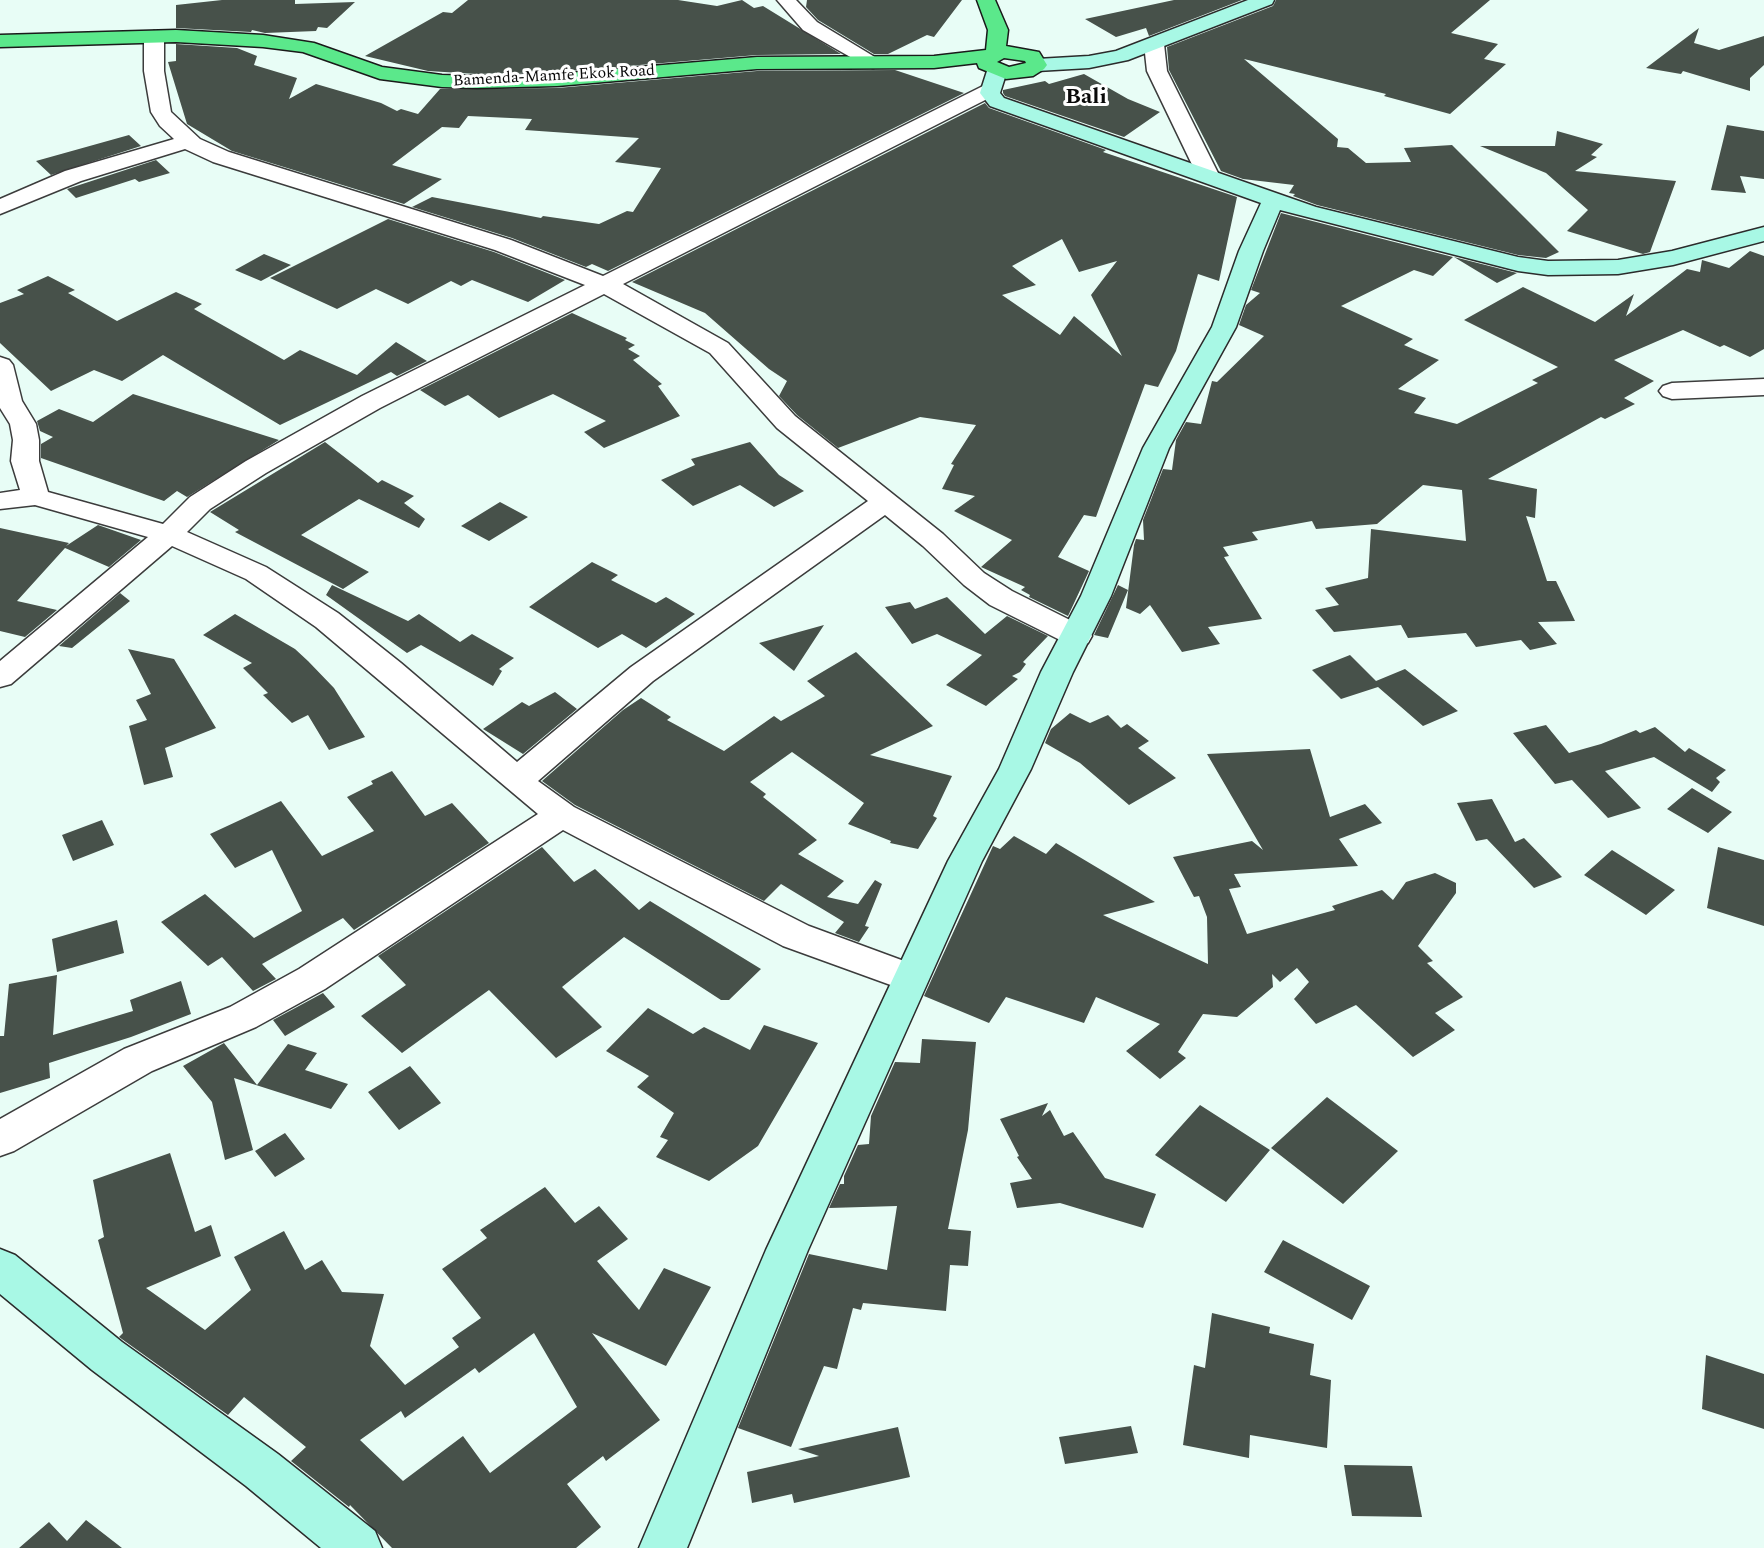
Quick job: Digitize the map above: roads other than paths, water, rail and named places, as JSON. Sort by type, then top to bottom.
[{"type":"highway","points":[[986,0],[998,30],[1030,59]]},
{"type":"highway","points":[[992,68],[998,30]]},
{"type":"highway","name":"Bamenda-Mamfe Ekok Road","points":[[0,41],[194,37],[291,45],[307,47],[372,70],[442,81],[556,80],[757,63],[934,62],[1026,72],[1030,59]]},
{"type":"street","points":[[786,0],[810,26],[873,62]]},
{"type":"street","points":[[1030,59],[1106,59],[1154,44],[1265,0]]},
{"type":"street","points":[[154,37],[156,51],[154,71],[161,112],[167,122],[189,141],[221,157],[503,244],[606,285],[719,348],[786,422],[884,503],[933,540],[974,579],[1001,598],[1077,636]]},
{"type":"street","points":[[1154,44],[1157,71],[1208,175]]},
{"type":"street","points":[[992,68],[990,98],[996,102],[1208,175],[1273,201],[1363,226],[1548,268],[1618,267],[1673,258],[1764,234]]},
{"type":"street","points":[[0,677],[169,534],[200,503],[371,402],[606,285],[992,68]]},
{"type":"street","points":[[0,207],[73,176],[189,141]]},
{"type":"street","points":[[663,1548],[787,1250],[834,1152],[910,978],[965,861],[1015,769],[1057,672],[1096,596],[1156,447],[1224,327],[1251,251],[1273,201]]},
{"type":"street","points":[[0,366],[9,401],[23,424],[26,440],[25,461],[36,497]]},
{"type":"street","points":[[1672,391],[1764,387]]},
{"type":"street","points":[[0,501],[36,497],[169,534],[256,573],[327,620],[390,670],[517,780],[562,815],[796,936],[910,978]]},
{"type":"street","points":[[517,780],[642,674],[884,503]]},
{"type":"street","points":[[0,1139],[138,1060],[243,1017],[312,979],[562,815]]},
{"type":"street","points":[[0,1268],[107,1356],[262,1470],[358,1548]]},
{"type":"district","name":"Bali","points":[[1086,99]]}]
